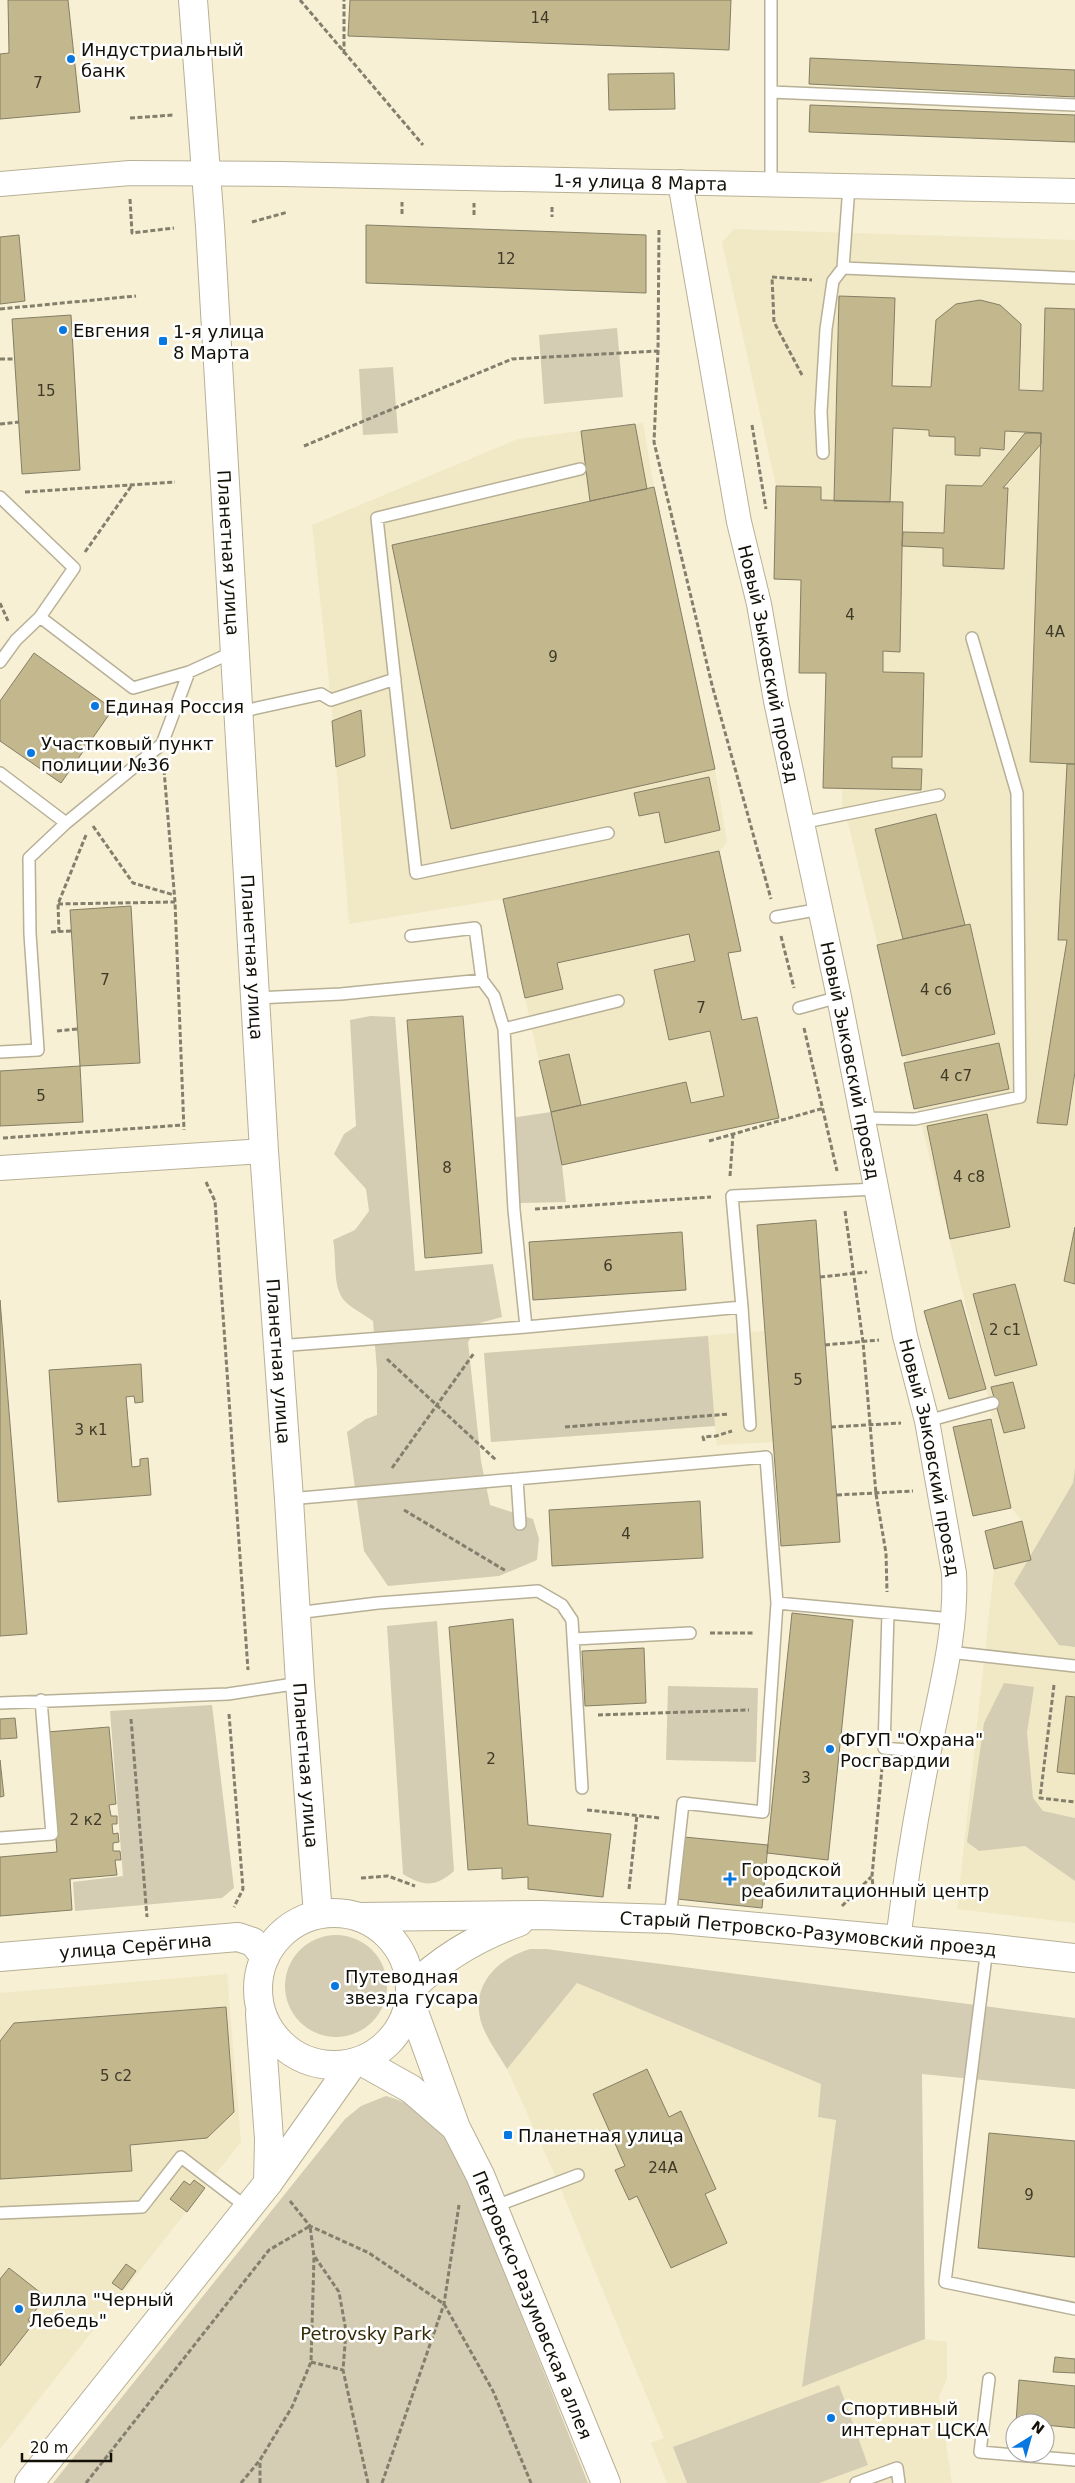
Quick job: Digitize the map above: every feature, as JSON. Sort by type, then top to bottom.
[{"type":"street","name":"Планетная улица","points":[[193,0],[206,174],[264,1151],[300,1683],[318,1914]]},
{"type":"street","name":"1-я улица 8 Марта","points":[[0,184],[130,173],[1075,191]]},
{"type":"street","name":"Новый Зыковский проезд","points":[[680,182],[739,522],[759,604],[802,823],[840,996],[905,1336],[927,1421],[941,1490],[954,1573],[953,1620],[949,1652],[929,1752],[898,1940]]},
{"type":"street","points":[[0,1168],[264,1151]]},
{"type":"street","points":[[259,2005],[272,2033],[294,2053],[322,2064],[357,2062],[379,2051],[400,2029],[411,1995],[409,1969],[401,1952],[384,1931],[360,1917],[340,1912],[318,1914],[296,1922],[278,1937],[265,1957],[258,1980],[259,2005],[269,2139],[279,2191]]},
{"type":"street","name":"Старый Петровско-Разумовский проезд","points":[[411,1995],[440,1963],[486,1934],[540,1915]]},
{"type":"street","name":"Старый Петровско-Разумовский проезд","points":[[360,1917],[540,1915],[670,1919],[987,1948],[1075,1958]]},
{"type":"street","name":"улица Серёгина","points":[[0,1957],[238,1937],[253,1942],[265,1957]]},
{"type":"street","name":"Петровско-Разумовская аллея","points":[[411,1995],[456,2128],[480,2176],[606,2483]]},
{"type":"street","points":[[28,2483],[248,2208],[279,2191],[357,2062]]},
{"type":"street","name":"Петровско-Разумовская аллея","points":[[357,2062],[411,2089],[456,2128]]},
{"type":"lane","points":[[771,0],[771,184]]},
{"type":"lane","points":[[771,92],[1075,105]]},
{"type":"lane","points":[[824,454],[821,412],[826,329],[833,281],[843,268],[849,186]]},
{"type":"lane","points":[[843,268],[1075,278]]},
{"type":"lane","points":[[580,469],[377,518],[416,873],[608,833]]},
{"type":"lane","points":[[0,497],[74,568],[40,617],[16,640],[0,662]]},
{"type":"lane","points":[[40,617],[133,688],[189,672],[234,652]]},
{"type":"lane","points":[[862,1118],[915,1119],[1020,1097],[1017,793],[972,638]]},
{"type":"lane","points":[[0,1052],[38,1050],[30,934],[29,858],[66,822],[162,744],[189,672]]},
{"type":"lane","points":[[237,713],[321,694],[331,700],[395,679]]},
{"type":"lane","points":[[0,773],[66,822]]},
{"type":"lane","points":[[802,823],[939,795]]},
{"type":"lane","points":[[776,917],[821,909]]},
{"type":"lane","points":[[411,936],[475,928],[482,980],[494,996],[504,1029],[514,1210],[526,1327]]},
{"type":"lane","points":[[256,998],[341,994],[482,980]]},
{"type":"lane","points":[[799,1008],[840,996]]},
{"type":"lane","points":[[504,1029],[618,1001]]},
{"type":"lane","points":[[750,1425],[732,1196],[876,1189]]},
{"type":"lane","points":[[278,1346],[526,1327],[742,1307]]},
{"type":"lane","points":[[927,1421],[993,1404]]},
{"type":"lane","points":[[289,1499],[766,1457],[777,1602],[763,1812],[683,1802],[670,1919]]},
{"type":"lane","points":[[517,1479],[520,1524]]},
{"type":"lane","points":[[296,1613],[378,1604],[538,1591],[562,1605],[572,1620],[582,1788]]},
{"type":"lane","points":[[777,1602],[953,1620]]},
{"type":"lane","points":[[888,1613],[884,1748],[929,1752]]},
{"type":"lane","points":[[574,1639],[690,1633]]},
{"type":"lane","points":[[949,1652],[1075,1666]]},
{"type":"lane","points":[[0,1704],[41,1700],[129,1699],[228,1694],[300,1683]]},
{"type":"lane","points":[[0,1838],[52,1834],[41,1700]]},
{"type":"lane","points":[[987,1948],[945,2282],[1075,2308]]},
{"type":"lane","points":[[0,2213],[142,2207],[181,2157],[248,2208]]},
{"type":"lane","points":[[493,2207],[578,2175]]},
{"type":"lane","points":[[989,2378],[980,2452],[1075,2460]]},
{"type":"lane","points":[[856,2483],[897,2468],[899,2483]]},
{"type":"path","points":[[300,0],[344,54],[424,145]]},
{"type":"path","points":[[344,0],[344,54]]},
{"type":"path","points":[[130,118],[175,115]]},
{"type":"path","points":[[130,199],[132,232],[174,228]]},
{"type":"path","points":[[252,222],[288,212]]},
{"type":"path","points":[[659,228],[658,351],[654,442],[712,684],[799,1008],[824,1108],[841,1190],[855,1274],[863,1342],[876,1494],[886,1553],[888,1613]]},
{"type":"path","points":[[821,412],[774,322],[772,276],[833,281]]},
{"type":"path","points":[[0,308],[136,296]]},
{"type":"path","points":[[304,446],[512,359],[658,351]]},
{"type":"path","points":[[0,359],[14,359]]},
{"type":"path","points":[[0,424],[18,422]]},
{"type":"path","points":[[19,493],[174,482]]},
{"type":"path","points":[[74,568],[132,485]]},
{"type":"path","points":[[162,744],[175,902],[182,1125],[192,1155],[215,1201],[249,1668],[228,1694],[243,1889],[234,1909]]},
{"type":"path","points":[[59,932],[58,904],[91,822],[133,883],[174,895]]},
{"type":"path","points":[[58,904],[175,902]]},
{"type":"path","points":[[709,1142],[824,1108]]},
{"type":"path","points":[[0,1138],[182,1125]]},
{"type":"path","points":[[514,1210],[732,1196],[730,1174],[733,1134]]},
{"type":"path","points":[[820,1277],[892,1269]]},
{"type":"path","points":[[491,1329],[375,1492],[538,1591]]},
{"type":"path","points":[[825,1346],[905,1336]]},
{"type":"path","points":[[364,1338],[517,1479]]},
{"type":"path","points":[[565,1427],[750,1413]]},
{"type":"path","points":[[831,1427],[927,1421]]},
{"type":"path","points":[[837,1495],[941,1490]]},
{"type":"path","points":[[690,1633],[774,1633]]},
{"type":"path","points":[[1056,1664],[1040,1798],[1075,1802]]},
{"type":"path","points":[[129,1699],[147,1919]]},
{"type":"path","points":[[578,1716],[770,1709]]},
{"type":"path","points":[[875,1906],[872,1876],[884,1748]]},
{"type":"path","points":[[582,1788],[582,1809],[680,1821]]},
{"type":"path","points":[[628,1897],[637,1815]]},
{"type":"path","points":[[361,1878],[388,1876],[415,1886]]},
{"type":"path","points":[[839,1909],[872,1876]]},
{"type":"path","points":[[279,2191],[310,2226],[369,2253],[444,2304],[493,2391],[531,2483]]},
{"type":"path","points":[[382,2483],[444,2304],[460,2199]]},
{"type":"path","points":[[241,2483],[260,2460],[292,2407],[311,2362],[314,2257],[310,2226]]},
{"type":"path","points":[[86,2483],[269,2250],[310,2226]]},
{"type":"path","points":[[314,2257],[338,2292],[346,2331],[343,2370],[368,2483]]},
{"type":"path","points":[[311,2362],[343,2370]]},
{"type":"path","points":[[260,2460],[260,2483]]},
{"type":"shaded area","points":[[734,229],[1075,240],[1075,1923],[957,1909],[994,1569],[1031,1559],[1022,1521],[1011,1508],[986,1389],[848,823],[842,814],[842,789],[823,788],[826,674],[799,673],[801,580],[774,579],[776,486],[722,242]]},
{"type":"shaded area","points":[[643,423],[654,487],[715,769],[727,842],[719,852],[741,951],[728,954],[742,1020],[779,1118],[562,1165],[503,899],[349,924],[331,700],[312,525],[518,439]]},
{"type":"shaded area","points":[[765,1331],[773,1442],[717,1445],[715,1426],[491,1442],[484,1353]]},
{"type":"shaded area","points":[[227,1974],[241,2142],[0,2449],[0,1993]]},
{"type":"shaded area","points":[[577,1983],[821,2084],[818,2117],[836,2119],[802,2386],[925,2339],[947,2342],[947,2379],[939,2397],[952,2483],[667,2483],[651,2443],[664,2438],[558,2182],[507,2069]]},
{"type":"green space","points":[[617,328],[623,397],[544,404],[539,335]]},
{"type":"green space","points":[[393,367],[398,433],[363,435],[359,369]]},
{"type":"green space","points":[[370,1016],[395,1017],[415,1271],[493,1264],[502,1317],[480,1323],[468,1342],[481,1461],[490,1505],[533,1519],[539,1539],[537,1560],[499,1576],[388,1586],[364,1551],[347,1432],[366,1419],[377,1415],[377,1370],[373,1321],[349,1305],[340,1293],[337,1286],[333,1240],[355,1230],[369,1211],[366,1189],[334,1154],[344,1134],[356,1126],[350,1020]]},
{"type":"green space","points":[[551,1112],[562,1165],[566,1202],[520,1203],[511,1118]]},
{"type":"green space","points":[[708,1336],[715,1426],[491,1442],[484,1353]]},
{"type":"green space","points":[[1075,1468],[1075,1647],[1059,1645],[1014,1584],[1073,1483]]},
{"type":"green space","points":[[437,1621],[454,1871],[441,1880],[424,1883],[403,1874],[387,1626]]},
{"type":"green space","points":[[1004,1683],[1034,1687],[1027,1733],[1033,1798],[1043,1811],[1075,1818],[1075,1881],[1025,1846],[979,1851],[967,1842],[984,1723]]},
{"type":"green space","points":[[668,1686],[758,1688],[756,1762],[666,1760]]},
{"type":"green space","points":[[212,1705],[234,1888],[222,1898],[75,1911],[73,1882],[123,1876],[110,1711]]},
{"type":"green space","points":[[336,1935],[355,1939],[372,1950],[383,1967],[387,1986],[383,2005],[372,2022],[355,2033],[336,2037],[317,2033],[300,2022],[289,2005],[285,1986],[289,1967],[300,1950],[317,1939]]},
{"type":"green space","points":[[530,1949],[546,1949],[1075,2018],[1075,2089],[922,2074],[925,2339],[802,2387],[836,2120],[818,2117],[821,2084],[577,1983],[507,2069],[484,2031],[479,2011],[479,1998],[488,1976],[496,1967],[506,1960]]},
{"type":"green space","name":"Petrovsky Park","points":[[386,2096],[401,2101],[423,2113],[439,2130],[461,2164],[588,2483],[53,2483],[345,2119],[361,2106]]},
{"type":"green space","points":[[839,2385],[868,2465],[819,2483],[687,2483],[673,2447]]},
{"type":"building","points":[[8,0],[68,0],[80,112],[0,119],[0,54],[9,53]]},
{"type":"building","points":[[350,0],[731,0],[729,50],[348,36]]},
{"type":"building","points":[[810,58],[1075,70],[1075,97],[809,84]]},
{"type":"building","points":[[674,73],[675,109],[609,110],[608,74]]},
{"type":"building","points":[[810,105],[1075,115],[1075,142],[809,132]]},
{"type":"building","points":[[366,225],[646,235],[646,293],[366,283]]},
{"type":"building","points":[[19,235],[25,301],[0,304],[0,237]]},
{"type":"building","points":[[839,296],[895,298],[892,386],[931,387],[936,320],[956,304],[980,300],[1000,305],[1021,324],[1019,390],[1043,391],[1045,308],[1075,309],[1075,764],[1030,762],[1041,433],[1005,431],[1004,450],[980,448],[980,456],[955,455],[955,437],[929,436],[929,430],[893,428],[890,502],[834,501]]},
{"type":"building","points":[[71,315],[80,470],[22,474],[12,319]]},
{"type":"building","points":[[635,424],[647,489],[590,501],[581,431]]},
{"type":"building","points":[[1025,433],[1041,433],[1041,444],[1003,488],[1008,488],[1004,569],[943,566],[943,548],[902,546],[903,532],[944,533],[946,485],[982,486]]},
{"type":"building","points":[[776,486],[821,487],[821,500],[903,502],[900,652],[883,651],[883,672],[924,673],[922,757],[892,757],[892,768],[922,769],[921,790],[823,788],[826,673],[799,673],[801,580],[774,579]]},
{"type":"building","points":[[654,487],[715,769],[451,829],[392,545]]},
{"type":"building","points":[[34,653],[113,709],[61,783],[0,741],[0,701]]},
{"type":"building","points":[[361,710],[365,756],[336,767],[332,721]]},
{"type":"building","points":[[1067,764],[1075,764],[1075,1072],[1067,1125],[1037,1123],[1067,940],[1058,940]]},
{"type":"building","points":[[709,777],[720,830],[665,843],[659,812],[639,816],[634,793]]},
{"type":"building","points":[[936,814],[965,925],[903,939],[875,829]]},
{"type":"building","points":[[719,851],[741,951],[728,953],[742,1020],[757,1017],[779,1118],[562,1165],[551,1112],[686,1082],[691,1103],[724,1096],[710,1031],[669,1040],[654,970],[695,961],[689,934],[557,963],[563,989],[525,998],[503,899]]},
{"type":"building","points":[[131,906],[140,1063],[80,1066],[70,910]]},
{"type":"building","points":[[970,924],[995,1034],[902,1056],[877,945]]},
{"type":"building","points":[[463,1016],[482,1253],[425,1258],[407,1020]]},
{"type":"building","points":[[999,1043],[1009,1089],[914,1109],[904,1063]]},
{"type":"building","points":[[569,1054],[581,1105],[551,1112],[539,1061]]},
{"type":"building","points":[[80,1066],[83,1122],[0,1126],[0,1071]]},
{"type":"building","points":[[987,1114],[1010,1227],[950,1239],[927,1126]]},
{"type":"building","points":[[816,1220],[840,1542],[781,1546],[757,1225]]},
{"type":"building","points":[[1075,1227],[1075,1284],[1064,1281]]},
{"type":"building","points":[[682,1232],[686,1290],[533,1300],[529,1242]]},
{"type":"building","points":[[1015,1284],[1037,1365],[995,1376],[973,1294]]},
{"type":"building","points":[[0,1300],[27,1634],[0,1636]]},
{"type":"building","points":[[961,1300],[986,1389],[949,1399],[924,1311]]},
{"type":"building","points":[[141,1364],[143,1402],[135,1403],[134,1396],[126,1397],[132,1467],[140,1466],[140,1459],[148,1458],[151,1495],[58,1502],[49,1370]]},
{"type":"building","points":[[1013,1382],[1025,1428],[1004,1433],[991,1387]]},
{"type":"building","points":[[991,1419],[1011,1508],[973,1516],[953,1427]]},
{"type":"building","points":[[700,1501],[703,1558],[552,1566],[549,1510]]},
{"type":"building","points":[[1022,1521],[1031,1560],[994,1569],[985,1531]]},
{"type":"building","points":[[792,1613],[853,1620],[828,1860],[767,1853]]},
{"type":"building","points":[[513,1619],[528,1825],[611,1834],[603,1897],[528,1889],[528,1877],[502,1879],[502,1868],[468,1870],[449,1627]]},
{"type":"building","points":[[644,1648],[646,1703],[585,1706],[582,1651]]},
{"type":"building","points":[[1066,1696],[1075,1697],[1075,1774],[1057,1772]]},
{"type":"building","points":[[15,1718],[17,1738],[0,1739],[0,1719]]},
{"type":"building","points":[[109,1727],[116,1804],[109,1805],[111,1816],[117,1816],[117,1824],[112,1824],[113,1834],[118,1833],[119,1842],[113,1843],[113,1851],[120,1851],[121,1860],[115,1860],[117,1875],[70,1879],[72,1910],[0,1916],[0,1857],[57,1852],[47,1732]]},
{"type":"building","points":[[0,1760],[4,1796],[0,1797]]},
{"type":"building","points":[[684,1837],[768,1845],[762,1908],[677,1899]]},
{"type":"building","points":[[226,2007],[234,2112],[207,2138],[130,2145],[132,2171],[0,2179],[0,2041],[14,2023]]},
{"type":"building","points":[[647,2069],[669,2117],[681,2111],[716,2189],[705,2194],[727,2243],[671,2268],[637,2196],[629,2200],[615,2170],[625,2166],[593,2094]]},
{"type":"building","points":[[989,2133],[1075,2141],[1075,2257],[978,2248]]},
{"type":"building","points":[[194,2180],[205,2188],[187,2212],[170,2199],[184,2181],[190,2185]]},
{"type":"building","points":[[126,2264],[136,2271],[122,2290],[112,2283]]},
{"type":"building","name":"Вилла \"Черный Лебедь\"","points":[[9,2268],[46,2297],[28,2320],[33,2324],[0,2366],[0,2279]]},
{"type":"building","points":[[1055,2357],[1075,2359],[1075,2373],[1053,2372]]},
{"type":"building","points":[[1019,2380],[1075,2386],[1075,2428],[1055,2426],[1055,2413],[1017,2413]]},
{"type":"place","name":"Индустриальный банк","points":[[71,59]]},
{"type":"place","name":"Евгения","points":[[63,330]]},
{"type":"place","name":"1-я улица 8 Марта","points":[[163,341]]},
{"type":"place","name":"Единая Россия","points":[[95,706]]},
{"type":"place","name":"Участковый пункт полиции №36","points":[[31,753]]},
{"type":"place","name":"ФГУП \"Охрана\" Росгвардии","points":[[830,1749]]},
{"type":"place","name":"Городской реабилитационный центр","points":[[730,1879]]},
{"type":"place","name":"Путеводная звезда гусара","points":[[335,1986]]},
{"type":"place","name":"Планетная улица","points":[[508,2135]]},
{"type":"place","name":"Вилла \"Черный Лебедь\"","points":[[19,2309]]},
{"type":"place","name":"Спортивный интернат ЦСКА","points":[[831,2418]]}]
